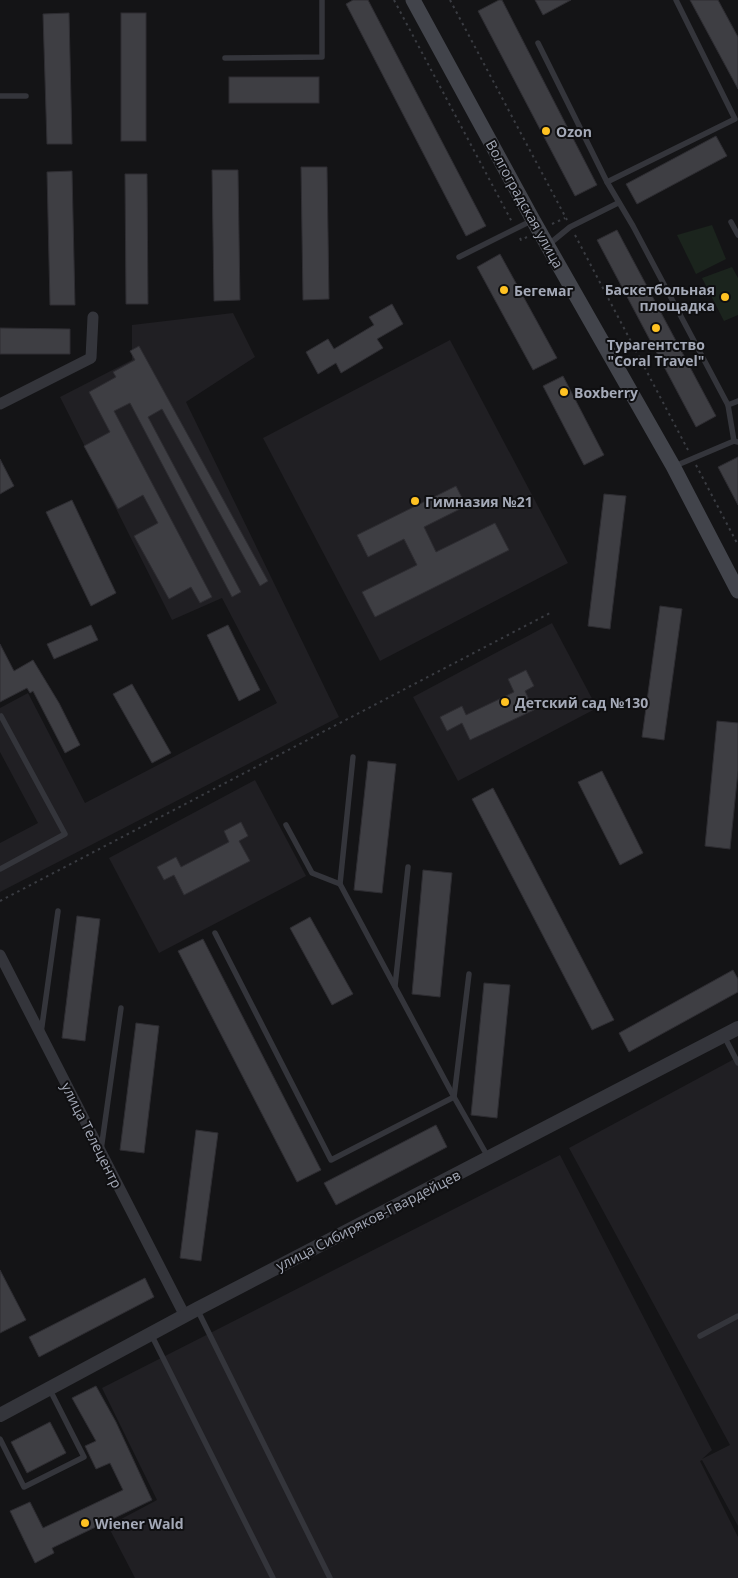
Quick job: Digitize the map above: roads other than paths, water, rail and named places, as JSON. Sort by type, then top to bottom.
[{"type":"main road","name":"Волгоградская улица","points":[[413,0],[533,220],[673,466],[738,591]]},
{"type":"street","points":[[0,404],[91,358],[93,317]]},
{"type":"street","name":"улица Телецентр","points":[[0,954],[101,1152],[191,1313]]},
{"type":"street","name":"улица Сибиряков-Гвардейцев","points":[[0,1415],[191,1313],[738,1028]]},
{"type":"lane","points":[[225,58],[322,57],[322,0]]},
{"type":"lane","points":[[607,182],[735,118],[676,0]]},
{"type":"lane","points":[[538,43],[607,182],[633,226],[728,406],[736,441],[673,466]]},
{"type":"lane","points":[[0,96],[26,96]]},
{"type":"lane","points":[[548,245],[570,227],[618,203]]},
{"type":"lane","points":[[459,257],[533,220]]},
{"type":"lane","points":[[731,222],[738,235]]},
{"type":"lane","points":[[728,406],[738,401]]},
{"type":"lane","points":[[0,869],[65,834],[1,716]]},
{"type":"lane","points":[[353,757],[340,884],[454,1097],[489,1158]]},
{"type":"lane","points":[[286,825],[312,873],[340,884]]},
{"type":"lane","points":[[395,987],[408,867]]},
{"type":"lane","points":[[41,1035],[58,912]]},
{"type":"lane","points":[[215,933],[332,1160],[454,1097]]},
{"type":"lane","points":[[454,1097],[469,974]]},
{"type":"lane","points":[[101,1152],[121,1008]]},
{"type":"lane","points":[[724,1036],[738,1063]]},
{"type":"lane","points":[[191,1313],[330,1578]]},
{"type":"lane","points":[[700,1336],[738,1316]]},
{"type":"lane","points":[[151,1334],[273,1578]]},
{"type":"lane","points":[[0,1439],[24,1487],[84,1457],[50,1388]]},
{"type":"place","name":"Ozon","points":[[546,131]]},
{"type":"place","name":"Бегемаг","points":[[504,290]]},
{"type":"place","name":"Баскетбольная площадка","points":[[725,297]]},
{"type":"place","name":"Турагентство \"Coral Travel\"","points":[[656,328]]},
{"type":"place","name":"Boxberry","points":[[564,392]]},
{"type":"place","name":"Гимназия №21","points":[[415,501]]},
{"type":"place","name":"Детский сад №130","points":[[505,702]]},
{"type":"place","name":"Wiener Wald","points":[[85,1523]]}]
